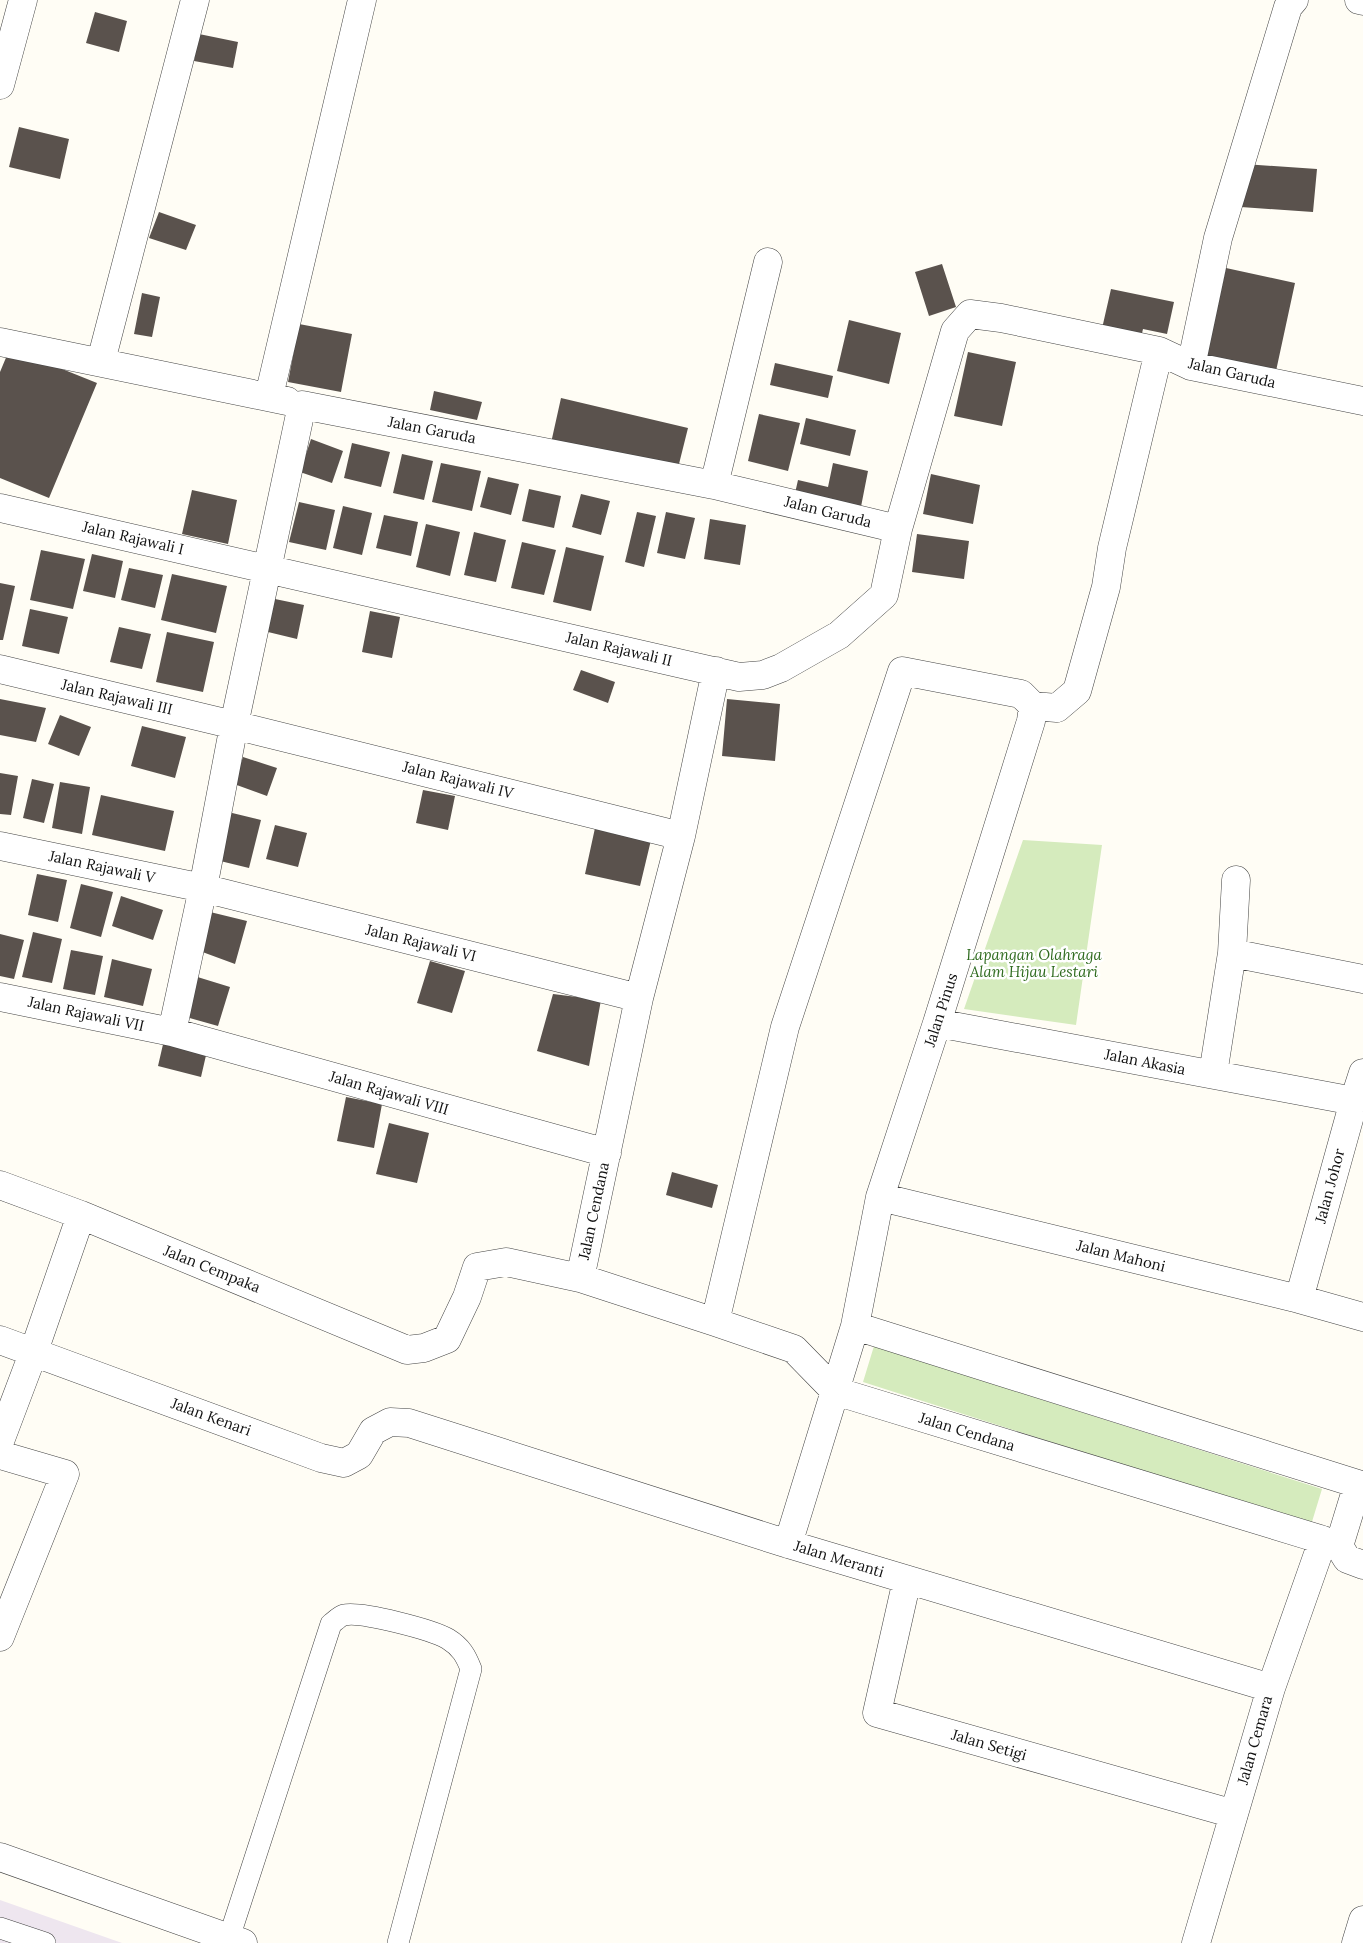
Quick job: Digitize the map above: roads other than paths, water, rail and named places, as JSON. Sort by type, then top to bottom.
[{"type":"street","points":[[0,85],[23,0]]},
{"type":"street","points":[[100,361],[195,0]]},
{"type":"street","points":[[269,396],[362,0]]},
{"type":"street","points":[[1191,366],[1218,238],[1288,7],[1294,0]]},
{"type":"street","points":[[1359,0],[1363,1]]},
{"type":"street","points":[[714,485],[768,262]]},
{"type":"street","name":"Jalan Garuda","points":[[0,342],[269,396],[302,405],[714,485],[898,529],[956,331],[970,314],[1001,318],[1159,351],[1191,366],[1363,401]]},
{"type":"street","points":[[715,1322],[785,1027],[902,671],[1021,694],[1033,706],[1058,708],[1077,691],[1106,587],[1112,548],[1159,351]]},
{"type":"street","points":[[172,1032],[203,888],[234,725],[302,405]]},
{"type":"street","name":"Jalan Rajawali I","points":[[0,508],[267,568]]},
{"type":"street","name":"Jalan Rajawali II","points":[[267,568],[739,677],[763,675],[782,668],[838,635],[884,595],[898,529]]},
{"type":"street","name":"Jalan Rajawali III","points":[[0,669],[234,725]]},
{"type":"street","name":"Jalan Cendana","points":[[716,671],[681,836],[640,998],[581,1274],[794,1350],[835,1391],[1331,1543],[1347,1560],[1363,1565]]},
{"type":"street","name":"Jalan Pinus","points":[[788,1544],[856,1326],[880,1197],[937,1023],[1031,721],[1033,706]]},
{"type":"street","name":"Jalan Rajawali IV","points":[[234,725],[681,836]]},
{"type":"street","name":"Jalan Rajawali V","points":[[0,846],[203,888]]},
{"type":"street","points":[[1213,1074],[1232,953],[1236,880]]},
{"type":"street","name":"Jalan Rajawali VI","points":[[203,888],[640,998]]},
{"type":"street","points":[[1232,953],[1363,979]]},
{"type":"street","name":"Jalan Rajawali VII","points":[[0,997],[172,1032]]},
{"type":"street","name":"Jalan Akasia","points":[[937,1023],[1354,1101]]},
{"type":"street","name":"Jalan Rajawali VIII","points":[[172,1032],[607,1153]]},
{"type":"street","name":"Jalan Johor","points":[[1299,1299],[1363,1073]]},
{"type":"street","name":"Jalan Cempaka","points":[[0,1185],[81,1216],[408,1350],[424,1348],[447,1339],[467,1297],[477,1267],[506,1262],[581,1274]]},
{"type":"street","name":"Jalan Mahoni","points":[[880,1197],[1299,1299],[1363,1317]]},
{"type":"street","points":[[0,1442],[81,1216]]},
{"type":"street","points":[[856,1326],[1361,1477]]},
{"type":"street","name":"Jalan Kenari","points":[[0,1340],[321,1458],[344,1464],[359,1455],[373,1431],[390,1422],[409,1423]]},
{"type":"street","name":"Jalan Meranti","points":[[409,1423],[788,1544],[1271,1688]]},
{"type":"street","points":[[0,1455],[65,1474],[0,1636]]},
{"type":"street","name":"Jalan Cemara","points":[[1196,1943],[1271,1688],[1331,1543],[1361,1477]]},
{"type":"street","name":"Jalan Setigi","points":[[906,1580],[877,1713],[1234,1814]]},
{"type":"street","points":[[0,1857],[236,1941]]},
{"type":"street","points":[[1356,1943],[1363,1920]]},
{"type":"lane","points":[[236,1941],[331,1624],[344,1615],[364,1616],[416,1626],[448,1639],[466,1654],[471,1669],[398,1943]]},
{"type":"lane","points":[[0,1928],[44,1943]]},
{"type":"park label","name":"Lapangan Olahraga Alam Hijau Lestari","points":[[1034,964]]}]
